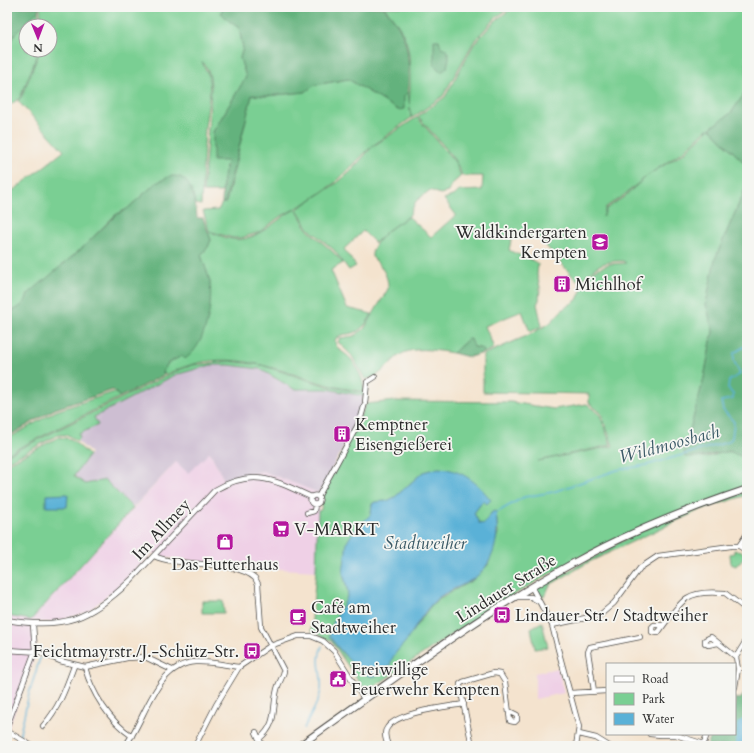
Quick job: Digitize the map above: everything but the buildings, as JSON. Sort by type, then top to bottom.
[{"type":"main road","name":"Lindauer Straße","points":[[299,746],[364,699],[507,602],[577,561],[640,529],[747,489]]},
{"type":"street","points":[[307,513],[314,511],[315,505],[319,502],[318,497],[360,421],[365,403],[367,382],[375,377]]},
{"type":"street","name":"Im Allmey","points":[[7,620],[33,624],[55,624],[88,614],[119,592],[215,490],[229,482],[241,478],[264,477],[311,497],[315,495],[318,497]]},
{"type":"street","points":[[311,497],[311,503],[315,505]]},
{"type":"street","points":[[739,546],[747,534]]},
{"type":"street","points":[[552,625],[600,615],[614,602],[640,568],[658,556],[739,546],[747,551]]},
{"type":"street","points":[[154,556],[171,561],[242,570],[250,573],[255,578],[258,584],[261,627],[284,671],[278,686],[273,722],[267,732],[259,738]]},
{"type":"street","points":[[532,588],[552,625],[579,734],[576,746]]},
{"type":"street","points":[[663,626],[681,603],[694,595],[725,593],[747,610]]},
{"type":"street","points":[[516,597],[531,597],[540,602]]},
{"type":"street","points":[[7,726],[35,651],[33,624]]},
{"type":"street","points":[[195,746],[216,705],[239,667],[270,646],[298,636],[311,636],[325,643],[334,651],[364,699]]},
{"type":"street","points":[[594,691],[588,652],[590,647],[640,637]]},
{"type":"street","points":[[736,681],[738,669],[736,657],[747,639]]},
{"type":"street","points":[[718,644],[736,657]]},
{"type":"street","points":[[7,650],[35,651],[74,666],[85,667],[128,658],[145,657],[172,670]]},
{"type":"street","points":[[125,746],[132,736],[160,683],[172,670],[186,663],[195,662],[239,667]]},
{"type":"street","points":[[43,726],[56,710],[74,666]]},
{"type":"street","points":[[85,667],[92,685],[106,708],[123,730],[132,736]]},
{"type":"street","points":[[462,746],[468,745],[471,741],[460,684],[494,673],[500,674],[504,680],[509,710]]},
{"type":"street","points":[[570,693],[606,691]]},
{"type":"street","points":[[388,746],[385,732],[387,727],[394,722],[405,716],[464,704]]},
{"type":"street","points":[[7,732],[32,746]]},
{"type":"street","points":[[256,732],[264,746]]},
{"type":"street","points":[[579,734],[596,738],[609,746]]},
{"type":"street","points":[[660,735],[676,735],[703,745],[707,735]]},
{"type":"shaded area","points":[[211,365],[229,365],[260,369],[294,389],[327,389],[364,396],[358,420],[319,493],[263,471],[224,480],[210,452],[188,473],[176,462],[133,508],[105,480],[85,484],[74,475],[91,453],[77,441],[80,438],[78,434],[97,425],[94,417],[175,375]]},
{"type":"shaded area","points":[[210,452],[224,480],[263,471],[319,493],[316,571],[245,567],[161,557],[153,553],[117,588],[87,612],[55,622],[31,622],[37,650],[7,730],[7,616],[31,620],[176,462]]},
{"type":"shaded area","points":[[558,668],[564,693],[535,699],[535,673]]},
{"type":"green space","points":[[10,7],[39,7],[38,11],[31,18],[18,18],[18,31],[7,48],[7,14]]},
{"type":"green space","points":[[40,7],[223,7],[221,13],[239,28],[243,48],[240,58],[246,77],[213,132],[227,161],[222,192],[203,192],[211,91],[210,79],[208,72],[202,62],[209,76],[210,91],[205,128],[201,205],[196,204],[187,183],[156,183],[127,209],[115,215],[80,250],[29,294],[21,306],[7,313],[7,188],[14,190],[64,151],[18,101],[22,96],[37,58],[58,58],[58,18],[41,18]]},
{"type":"green space","points":[[223,7],[383,7],[399,27],[406,46],[408,56],[408,92],[404,96],[404,109],[398,110],[348,79],[315,85],[305,92],[266,96],[252,95],[225,203],[222,203],[223,182],[227,161],[213,161],[213,132],[246,77],[240,58],[243,48],[239,28],[221,13]]},
{"type":"green space","points":[[384,7],[510,7],[493,20],[473,43],[443,96],[412,118],[410,106],[410,62],[407,44],[404,35],[393,17]]},
{"type":"green space","points":[[513,7],[747,7],[747,90],[731,113],[710,128],[747,166],[747,185],[715,259],[706,304],[713,331],[704,378],[684,452],[700,457],[728,452],[740,454],[747,459],[747,487],[575,559],[488,610],[366,692],[331,641],[311,631],[316,571],[318,511],[321,510],[323,494],[366,404],[395,401],[511,402],[554,409],[587,404],[600,415],[611,445],[538,461],[613,446],[601,413],[589,403],[589,394],[483,392],[483,355],[531,334],[550,323],[563,309],[577,300],[585,282],[593,271],[609,264],[626,263],[623,261],[610,262],[600,265],[596,267],[583,280],[576,280],[540,239],[518,234],[511,240],[509,250],[538,264],[537,275],[540,287],[539,300],[537,304],[542,326],[530,332],[522,311],[485,326],[494,348],[484,353],[483,349],[474,347],[468,339],[453,353],[430,350],[406,352],[396,358],[381,372],[371,378],[365,379],[352,356],[338,342],[340,338],[354,336],[364,329],[388,289],[384,271],[372,257],[375,245],[385,233],[409,217],[431,237],[456,215],[444,199],[455,195],[459,191],[482,190],[483,176],[462,176],[455,161],[418,116],[445,97],[474,44],[494,22]],"holes":[[[708,128],[709,129],[684,153],[648,175],[684,151]],[[648,175],[624,197],[607,208],[603,217],[606,207],[623,196]],[[431,470],[491,500],[483,501],[474,513],[479,523],[484,524],[492,512],[496,513],[498,533],[488,565],[473,580],[438,599],[430,607],[400,648],[375,676],[368,674],[355,666],[343,654],[329,636],[334,621],[346,600],[348,592],[343,573],[353,532],[371,514],[372,504],[375,502],[387,501],[395,497],[423,472]]]},
{"type":"green space","points":[[38,11],[39,18],[31,18]]},
{"type":"green space","points":[[18,31],[18,58],[36,58],[20,98],[7,107],[7,48]]},
{"type":"green space","points":[[434,40],[439,40],[441,47],[447,49],[449,57],[447,68],[441,72],[434,65]]},
{"type":"green space","points":[[348,79],[398,110],[404,96],[408,92],[411,118],[371,147],[336,182],[309,201],[278,218],[260,232],[241,238],[233,238],[209,231],[203,211],[218,210],[222,203],[226,203],[252,95],[266,96],[305,92],[315,85]]},
{"type":"green space","points":[[747,90],[747,166],[710,128],[731,113]]},
{"type":"green space","points":[[417,117],[455,162],[461,176],[452,184],[448,192],[440,194],[430,190],[416,201],[409,216],[388,230],[375,243],[363,231],[344,249],[356,266],[349,270],[334,250],[309,229],[297,209],[337,183],[349,173],[372,147]]},
{"type":"green space","points":[[170,176],[180,177],[188,184],[193,195],[197,218],[203,218],[211,240],[208,247],[201,255],[210,282],[211,292],[209,313],[203,335],[198,344],[192,353],[185,359],[182,356],[168,363],[163,372],[164,375],[120,397],[113,390],[55,409],[7,437],[7,313],[20,306],[25,301],[28,294],[80,250],[116,215],[127,209],[156,183]]},
{"type":"green space","points":[[747,185],[747,459],[729,451],[701,457],[685,457],[684,452],[704,378],[713,331],[706,304],[715,259]]},
{"type":"green space","points":[[296,209],[308,230],[343,263],[331,270],[347,308],[372,314],[358,331],[342,335],[335,340],[338,349],[349,357],[356,366],[362,379],[364,392],[330,385],[265,366],[227,360],[207,361],[187,366],[165,375],[163,371],[168,363],[182,356],[184,358],[210,282],[201,255],[208,247],[211,240],[208,232],[232,239],[250,237],[258,234]]},
{"type":"green space","points":[[468,339],[471,339],[474,347],[483,349],[484,353],[469,357],[453,353]]},
{"type":"green space","points":[[229,361],[261,365],[327,386],[364,393],[364,396],[327,389],[294,389],[260,369],[229,365],[211,365],[175,375],[94,417],[98,425],[79,434],[80,438],[77,441],[68,435],[58,435],[7,462],[7,455],[176,371],[193,365]]},
{"type":"green space","points":[[114,392],[120,397],[7,454],[7,439],[56,411]]},
{"type":"green space","points":[[59,437],[71,439],[89,455],[74,476],[85,484],[105,480],[133,508],[31,620],[7,616],[7,464]]},
{"type":"green space","points":[[747,491],[747,495],[700,510],[587,563],[550,585],[545,595],[540,598],[535,589],[641,531]]},
{"type":"green space","points":[[734,550],[742,552],[746,555],[736,566],[731,564],[730,554],[734,553]]},
{"type":"green space","points":[[202,601],[223,601],[224,613],[202,613]]},
{"type":"green space","points":[[542,622],[548,647],[535,649],[531,628]]},
{"type":"green space","points":[[747,691],[747,746],[707,746],[712,735],[736,735],[736,698],[740,699]]},
{"type":"water","name":"Stadtweiher","points":[[438,468],[454,471],[468,478],[474,482],[491,500],[487,504],[483,501],[474,513],[479,523],[484,524],[492,512],[495,511],[497,531],[494,550],[491,558],[480,573],[469,582],[442,595],[429,607],[407,640],[395,654],[390,665],[377,675],[370,676],[357,668],[329,636],[334,621],[346,600],[348,592],[343,573],[347,542],[353,532],[371,514],[372,504],[375,502],[387,501],[395,497],[423,472]]},
{"type":"water","points":[[68,494],[67,507],[46,507],[46,495]]},
{"type":"waterway","name":"Wildmoosbach","points":[[747,296],[747,307]]},
{"type":"waterway","name":"Wildmoosbach","points":[[496,513],[524,497],[553,492],[617,470],[647,465],[728,442],[732,438],[734,422],[723,410],[721,401],[733,399],[733,394],[728,389],[729,381],[740,374],[734,361],[734,353],[747,345]]},
{"type":"waterway","points":[[304,728],[320,695],[321,684],[319,657],[322,646]]},
{"type":"waterway","points":[[17,746],[29,694],[40,658]]},
{"type":"waterway","points":[[740,746],[741,725],[747,721]]},
{"type":"place","name":"Waldkindergarten Kempten","points":[[600,242]]},
{"type":"place","name":"Michlhof","points":[[562,284]]},
{"type":"place","name":"Kemptner Eisengießerei","points":[[342,434]]},
{"type":"place","name":"V-MARKT","points":[[281,529]]},
{"type":"place","name":"Das Futterhaus","points":[[225,542]]},
{"type":"place","name":"Lindauer Str. / Stadtweiher","points":[[502,615]]},
{"type":"place","name":"Café am Stadtweiher","points":[[298,617]]},
{"type":"place","name":"Feichtmayrstr./J.-Schütz-Str.","points":[[252,651]]},
{"type":"place","name":"Freiwillige Feuerwehr Kempten","points":[[338,679]]}]
